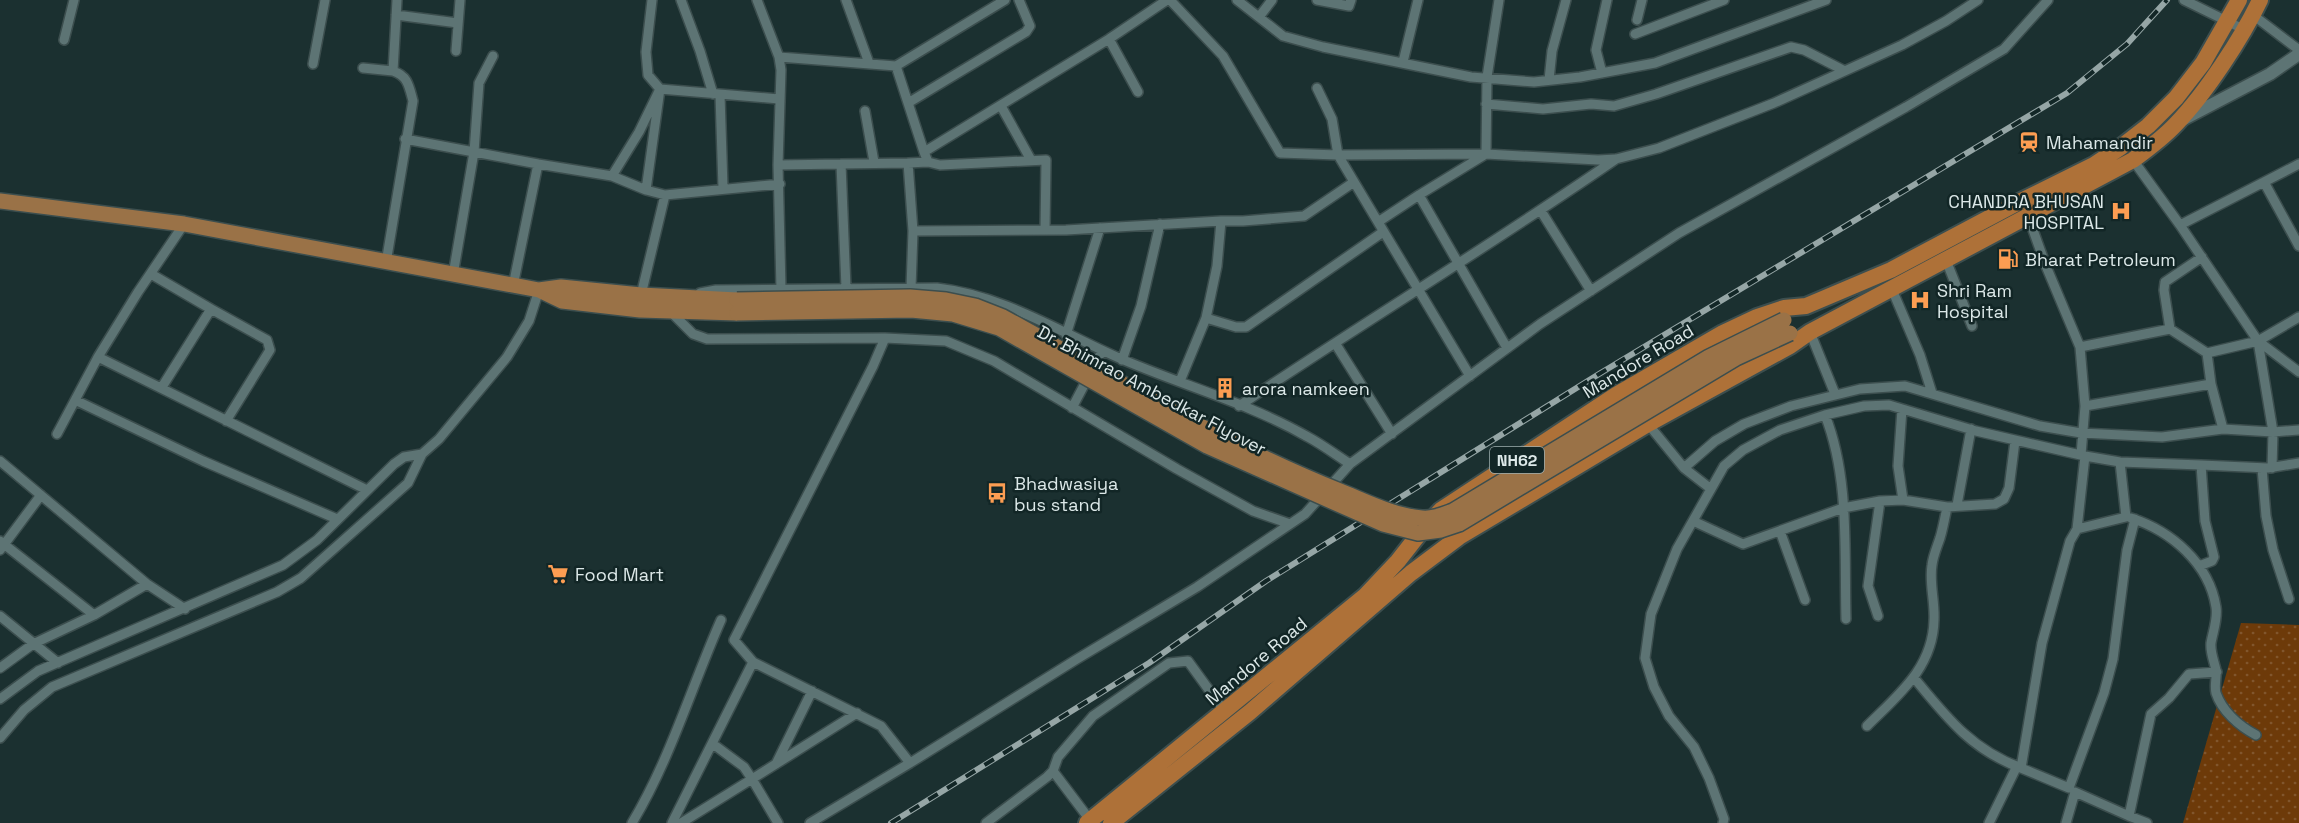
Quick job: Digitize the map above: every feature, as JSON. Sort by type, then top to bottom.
[{"type":"highway","name":"Mandore Road","points":[[1088,822],[1365,596],[1441,510],[1616,395],[1723,333],[1775,311],[1806,306],[1891,270],[2094,165],[2121,147],[2148,126],[2176,98],[2203,63],[2239,0]]},
{"type":"highway","name":"Mandore Road","points":[[1111,823],[1250,712],[1459,537],[1648,424],[1790,346],[1810,332],[2133,160],[2178,123],[2245,30],[2256,7]]},
{"type":"main road","points":[[0,201],[184,224],[539,290]]},
{"type":"main road","name":"Dr. Bhimrao Ambedkar Flyover","points":[[539,290],[561,287],[683,297],[737,307]]},
{"type":"main road","name":"Dr. Bhimrao Ambedkar Flyover","points":[[539,290],[562,301],[640,310],[670,311],[737,307],[911,310],[953,314],[999,328],[1207,446],[1383,524],[1418,533],[1441,530],[1459,524],[1787,327],[1806,306]]},
{"type":"main road","name":"Dr. Bhimrao Ambedkar Flyover","points":[[1787,327],[1810,332]]},
{"type":"street","points":[[64,40],[74,0]]},
{"type":"street","points":[[314,64],[325,0]]},
{"type":"street","points":[[393,71],[397,0]]},
{"type":"street","points":[[456,51],[460,0]]},
{"type":"street","points":[[652,0],[646,52],[648,75],[660,89],[779,99]]},
{"type":"street","points":[[681,0],[716,94],[723,188]]},
{"type":"street","points":[[757,0],[782,70],[778,165],[781,289]]},
{"type":"street","points":[[846,0],[870,63]]},
{"type":"street","points":[[779,57],[896,66],[1005,0]]},
{"type":"street","points":[[908,103],[1026,32],[1030,26],[1019,0]]},
{"type":"street","points":[[924,152],[1109,39],[1168,0],[1223,56],[1280,153],[1338,156],[1486,154],[1582,160],[1616,159],[1659,148],[1774,103],[1911,40],[1978,0]]},
{"type":"street","points":[[1237,0],[1283,36],[1323,47],[1471,77],[1517,81],[1549,80],[1655,63],[1814,2],[1826,0]]},
{"type":"street","points":[[1259,17],[1272,0]]},
{"type":"street","points":[[1317,0],[1349,6],[1351,0]]},
{"type":"street","points":[[1403,62],[1418,0]]},
{"type":"street","points":[[1486,154],[1488,77],[1499,0]]},
{"type":"street","points":[[1549,80],[1552,51],[1566,0]]},
{"type":"street","points":[[1602,73],[1596,50],[1607,0]]},
{"type":"street","points":[[1637,20],[1642,0]]},
{"type":"street","points":[[1635,34],[1724,0]]},
{"type":"street","points":[[810,823],[1197,587],[1305,513],[1350,464],[1507,348],[1679,233],[1906,107],[2004,49],[2048,0]]},
{"type":"street","points":[[2184,0],[2245,30]]},
{"type":"street","points":[[2178,123],[2270,74],[2299,52],[2256,7]]},
{"type":"street","points":[[396,15],[458,23]]},
{"type":"street","points":[[1109,39],[1138,92]]},
{"type":"street","points":[[1486,104],[1543,109],[1590,104],[1614,106],[1656,94],[1791,46],[1804,50],[1843,70]]},
{"type":"street","points":[[453,275],[474,152],[479,83],[493,56]]},
{"type":"street","points":[[896,66],[928,162]]},
{"type":"street","points":[[363,68],[402,74],[407,79],[413,101],[386,263]]},
{"type":"street","points":[[1317,88],[1332,119],[1338,156],[1470,376]]},
{"type":"street","points":[[612,176],[639,132],[660,89]]},
{"type":"street","points":[[646,190],[660,89]]},
{"type":"street","points":[[1001,106],[1031,160]]},
{"type":"street","points":[[865,111],[874,162]]},
{"type":"street","points":[[405,139],[612,176],[665,195],[780,184]]},
{"type":"street","points":[[1378,222],[1486,154]]},
{"type":"street","points":[[1239,406],[1541,211],[1616,159]]},
{"type":"street","points":[[778,165],[874,162],[928,162],[940,165],[1046,160],[1045,230]]},
{"type":"street","points":[[2133,160],[2258,341],[2299,372]]},
{"type":"street","points":[[908,163],[913,231],[911,288]]},
{"type":"street","points":[[513,286],[538,164]]},
{"type":"street","points":[[841,164],[846,288]]},
{"type":"street","points":[[2180,225],[2299,164]]},
{"type":"street","points":[[913,231],[1100,228],[1304,216],[1353,182]]},
{"type":"street","points":[[2264,182],[2296,235],[2299,246]]},
{"type":"street","points":[[641,295],[665,195]]},
{"type":"street","points":[[1419,195],[1507,348]]},
{"type":"street","points":[[1541,211],[1591,291]]},
{"type":"street","points":[[1989,823],[2019,767],[2042,643],[2070,541],[2077,529],[2083,455],[2081,433],[2085,406],[2080,347],[2028,216]]},
{"type":"street","points":[[1180,381],[1206,318],[1217,267],[1221,221]]},
{"type":"street","points":[[57,434],[77,401],[98,357],[184,224]]},
{"type":"street","points":[[1122,360],[1141,306],[1161,224]]},
{"type":"street","points":[[1066,335],[1100,228]]},
{"type":"street","points":[[1206,318],[1236,327],[1246,327],[1383,232]]},
{"type":"street","points":[[2170,329],[2164,290],[2165,282],[2202,257]]},
{"type":"street","points":[[1946,260],[1972,326]]},
{"type":"street","points":[[151,274],[267,340],[270,345],[270,350],[226,421]]},
{"type":"street","points":[[1891,287],[1920,355],[1932,393]]},
{"type":"street","points":[[683,297],[716,290],[846,288],[952,290],[1000,303],[1122,360],[1239,406],[1307,436],[1350,464]]},
{"type":"street","points":[[0,738],[24,710],[52,687],[277,592],[301,578],[408,483],[422,454],[439,440],[507,357],[529,321],[539,290]]},
{"type":"street","points":[[162,387],[211,309]]},
{"type":"street","points":[[670,311],[693,334],[707,339],[885,338],[946,341],[994,361],[1177,470],[1253,511],[1290,524]]},
{"type":"street","points":[[2080,347],[2170,329],[2207,353],[2258,341],[2299,317]]},
{"type":"street","points":[[1810,332],[1835,394]]},
{"type":"street","points":[[885,338],[734,640],[753,662],[881,726],[910,763]]},
{"type":"street","points":[[2258,341],[2273,432],[2267,468],[2266,516],[2273,550],[2289,599]]},
{"type":"street","points":[[1335,343],[1392,434]]},
{"type":"street","points":[[1072,408],[1102,351]]},
{"type":"street","points":[[2207,353],[2211,384],[2223,429]]},
{"type":"street","points":[[98,357],[368,490]]},
{"type":"street","points":[[2085,406],[2211,384]]},
{"type":"street","points":[[1684,468],[1715,441],[1744,424],[1791,406],[1860,389],[1905,386],[2040,426],[2081,433],[2162,437],[2223,429],[2273,432],[2299,430]]},
{"type":"street","points":[[77,401],[203,461],[337,519]]},
{"type":"street","points":[[1723,823],[1724,819],[1709,778],[1694,747],[1668,716],[1654,687],[1645,658],[1651,614],[1677,549],[1725,466],[1743,450],[1780,430],[1825,414],[1864,406],[1889,405],[2015,441],[2120,462],[2267,468],[2299,463]]},
{"type":"street","points":[[1902,409],[1898,466],[1903,500]]},
{"type":"street","points":[[1825,414],[1832,433],[1843,508],[1846,619]]},
{"type":"street","points":[[1648,424],[1684,468],[1711,489]]},
{"type":"street","points":[[1866,726],[1915,679],[1932,639],[1934,602],[1932,562],[1952,506],[1971,429]]},
{"type":"street","points":[[1693,521],[1743,544],[1843,508],[1880,501],[1903,500],[1952,506],[1995,504],[2004,500],[2009,488],[2015,441]]},
{"type":"street","points":[[0,699],[38,671],[283,565],[317,540],[399,461],[422,454]]},
{"type":"street","points":[[0,461],[147,584],[185,609]]},
{"type":"street","points":[[2066,823],[2072,790],[2113,659],[2130,518],[2120,462]]},
{"type":"street","points":[[2199,566],[2212,561],[2214,557],[2205,521],[2200,465]]},
{"type":"street","points":[[41,495],[2,545],[94,615]]},
{"type":"street","points":[[1878,616],[1869,586],[1880,501]]},
{"type":"street","points":[[2077,529],[2130,518],[2177,541],[2199,566],[2210,587],[2216,606],[2215,627],[2211,643],[2217,672],[2216,694],[2237,723],[2256,735]]},
{"type":"street","points":[[1780,531],[1805,600]]},
{"type":"street","points":[[0,668],[33,644],[94,615],[147,584]]},
{"type":"street","points":[[0,616],[58,663]]},
{"type":"street","points":[[632,823],[665,758],[721,620]]},
{"type":"street","points":[[986,823],[1053,771],[1058,757],[1093,716],[1168,663],[1188,661],[1225,712]]},
{"type":"street","points":[[672,823],[753,662]]},
{"type":"street","points":[[2129,816],[2151,714],[2169,698],[2189,674],[2217,672]]},
{"type":"street","points":[[1915,679],[1958,731],[1979,747],[2147,823]]},
{"type":"street","points":[[776,764],[812,691]]},
{"type":"street","points":[[681,823],[857,713]]},
{"type":"street","points":[[712,744],[744,767],[778,823]]},
{"type":"street","points":[[1053,771],[1088,822]]},
{"type":"shaded area","points":[[2241,623],[2299,625],[2299,823],[2183,823]]},
{"type":"railway","points":[[891,823],[1149,663],[1266,581],[1599,374],[2067,93],[2127,44],[2167,0]]},
{"type":"place","name":"Mahamandir","points":[[2029,142]]},
{"type":"place","name":"CHANDRA BHUSAN HOSPITAL","points":[[2121,211]]},
{"type":"place","name":"Bharat Petroleum","points":[[2008,259]]},
{"type":"place","name":"Shri Ram Hospital","points":[[1920,300]]},
{"type":"place","name":"arora namkeen","points":[[1225,388]]},
{"type":"place","name":"Bhadwasiya bus stand","points":[[997,493]]},
{"type":"place","name":"Food Mart","points":[[558,574]]}]
